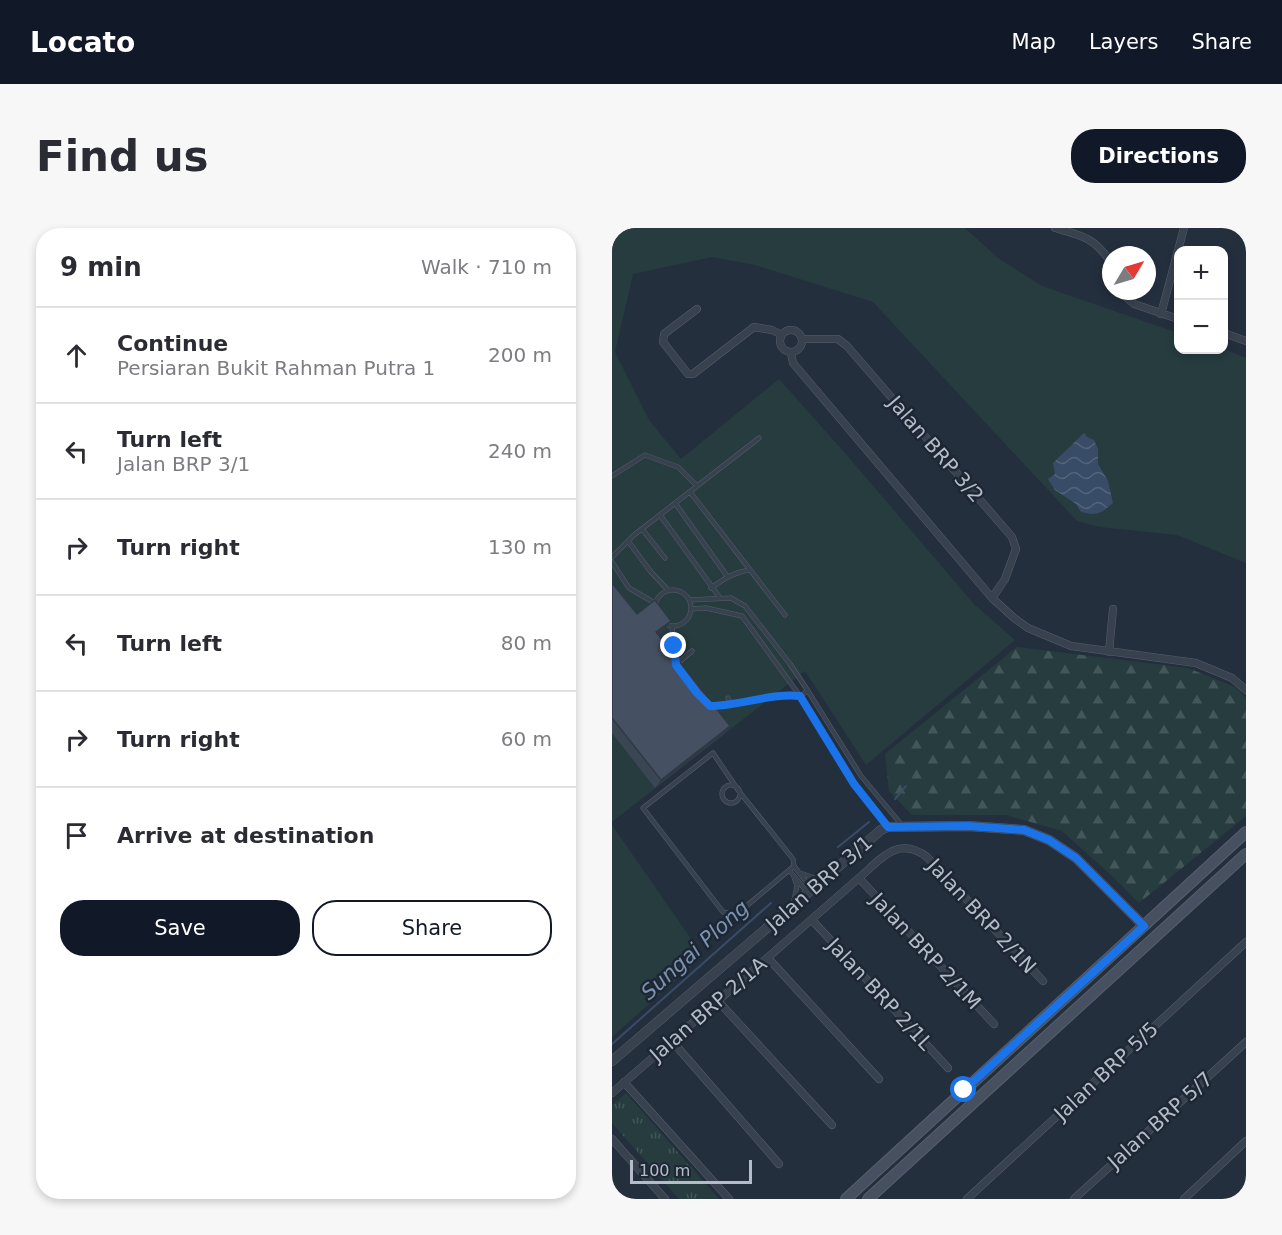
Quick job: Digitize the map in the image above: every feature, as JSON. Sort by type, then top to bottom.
[{"type":"main road","points":[[846,1199],[1246,832]]},
{"type":"main road","points":[[868,1199],[1246,854]]},
{"type":"main road","points":[[1144,926],[1163,922],[1195,893],[1208,890]]},
{"type":"main road","points":[[1141,950],[1144,941],[1144,926]]},
{"type":"street","points":[[1055,228],[1087,238],[1102,249]]},
{"type":"street","points":[[1161,314],[1184,228]]},
{"type":"street","points":[[1129,300],[1134,304],[1174,318]]},
{"type":"street","points":[[697,309],[664,334],[663,342],[688,374],[693,374],[754,327],[782,334]]},
{"type":"street","points":[[792,330],[802,339],[801,347],[791,352],[782,348],[780,341],[782,334],[792,330]]},
{"type":"street","points":[[1228,334],[1246,341]]},
{"type":"street","name":"Jalan BRP 3/2","points":[[802,339],[838,339],[847,346],[1012,537],[1016,549],[1005,579],[992,598]]},
{"type":"street","points":[[791,352],[793,363],[992,598],[1014,618],[1028,628],[1071,646],[1196,663],[1232,678],[1246,690]]},
{"type":"street","points":[[1109,652],[1113,609]]},
{"type":"street","name":"Jalan BRP 3/1","points":[[612,1061],[809,890],[881,830],[888,827],[968,826],[1024,830],[1049,840],[1076,858],[1144,926]]},
{"type":"street","name":"Jalan BRP 2/1N","points":[[859,878],[897,849],[913,849],[921,852],[1043,981]]},
{"type":"street","name":"Jalan BRP 2/1A","points":[[612,1093],[859,878]]},
{"type":"street","name":"Jalan BRP 2/1M","points":[[859,878],[994,1024]]},
{"type":"street","name":"Jalan BRP 2/1L","points":[[812,920],[948,1068]]},
{"type":"street","name":"Jalan BRP 5/5","points":[[967,1199],[1246,942]]},
{"type":"street","points":[[768,958],[879,1079]]},
{"type":"street","points":[[718,1001],[832,1125]]},
{"type":"street","points":[[672,1041],[779,1164]]},
{"type":"street","name":"Jalan BRP 5/7","points":[[1074,1199],[1246,1042]]},
{"type":"street","points":[[624,1082],[729,1199]]},
{"type":"street","points":[[612,1139],[665,1199]]},
{"type":"street","points":[[1184,1199],[1245,1143]]},
{"type":"lane","points":[[612,557],[642,529],[759,438]]},
{"type":"lane","points":[[612,476],[645,455],[678,467],[697,486]]},
{"type":"lane","points":[[690,492],[785,615]]},
{"type":"lane","points":[[675,503],[727,576]]},
{"type":"lane","points":[[660,515],[720,598]]},
{"type":"lane","points":[[642,529],[665,558]]},
{"type":"lane","points":[[628,541],[668,590]]},
{"type":"lane","points":[[612,562],[629,588],[656,603]]},
{"type":"lane","points":[[711,588],[727,576],[750,570]]},
{"type":"lane","points":[[668,590],[681,591],[692,605],[691,614],[686,622],[679,626],[661,623],[656,615],[654,607],[657,598],[668,590]]},
{"type":"lane","points":[[689,600],[731,598],[745,606],[808,691],[861,776],[902,826]]},
{"type":"lane","points":[[691,609],[706,608],[742,616],[800,696],[854,784],[888,827]]},
{"type":"lane","points":[[672,626],[676,665],[692,651]]},
{"type":"lane","points":[[703,700],[710,706],[725,706],[792,695],[800,696],[808,691]]},
{"type":"lane","points":[[728,698],[731,704]]},
{"type":"lane","points":[[794,866],[737,914],[723,912],[643,808],[713,753],[738,790],[793,859],[794,866],[809,890]]},
{"type":"lane","points":[[729,785],[735,786],[738,790],[737,800],[727,802],[723,798],[722,792],[729,785]]},
{"type":"lane","points":[[789,870],[809,890]]},
{"type":"lane","points":[[799,872],[815,878],[825,877]]},
{"type":"lane","points":[[793,904],[797,886],[794,876]]},
{"type":"green space","points":[[612,228],[965,228],[998,258],[1042,286],[1174,332],[1174,354],[1228,354],[1228,351],[1246,358],[1246,563],[1177,535],[1100,527],[1077,521],[873,302],[755,265],[712,257],[633,274],[615,352],[649,420],[681,459],[779,379],[974,604],[1015,640],[866,765],[805,671],[612,822]]},
{"type":"green space","points":[[1017,647],[1188,668],[1235,687],[1246,698],[1246,816],[1139,903],[1062,831],[1006,815],[912,815],[889,791],[885,754]]},
{"type":"green space","points":[[612,825],[703,956],[612,1037]]},
{"type":"green space","points":[[626,1093],[719,1199],[679,1199],[612,1123],[612,1105]]},
{"type":"water","points":[[1084,433],[1094,440],[1098,449],[1098,464],[1108,481],[1113,503],[1102,512],[1095,514],[1081,512],[1076,504],[1055,490],[1048,479],[1055,474],[1053,463]]},
{"type":"building","points":[[612,583],[637,614],[655,600],[671,621],[656,632],[730,726],[661,780],[612,718]]},
{"type":"waterway","name":"Sungai Plong","points":[[895,799],[906,786]]},
{"type":"waterway","name":"Sungai Plong","points":[[838,847],[869,822]]},
{"type":"waterway","name":"Sungai Plong","points":[[612,1044],[771,903]]},
{"type":"route","points":[[674,646],[676,665],[710,706],[725,706],[792,695],[800,696],[854,784],[888,827],[968,826],[1024,830],[1049,840],[1076,858],[1144,926],[964,1090]]}]
